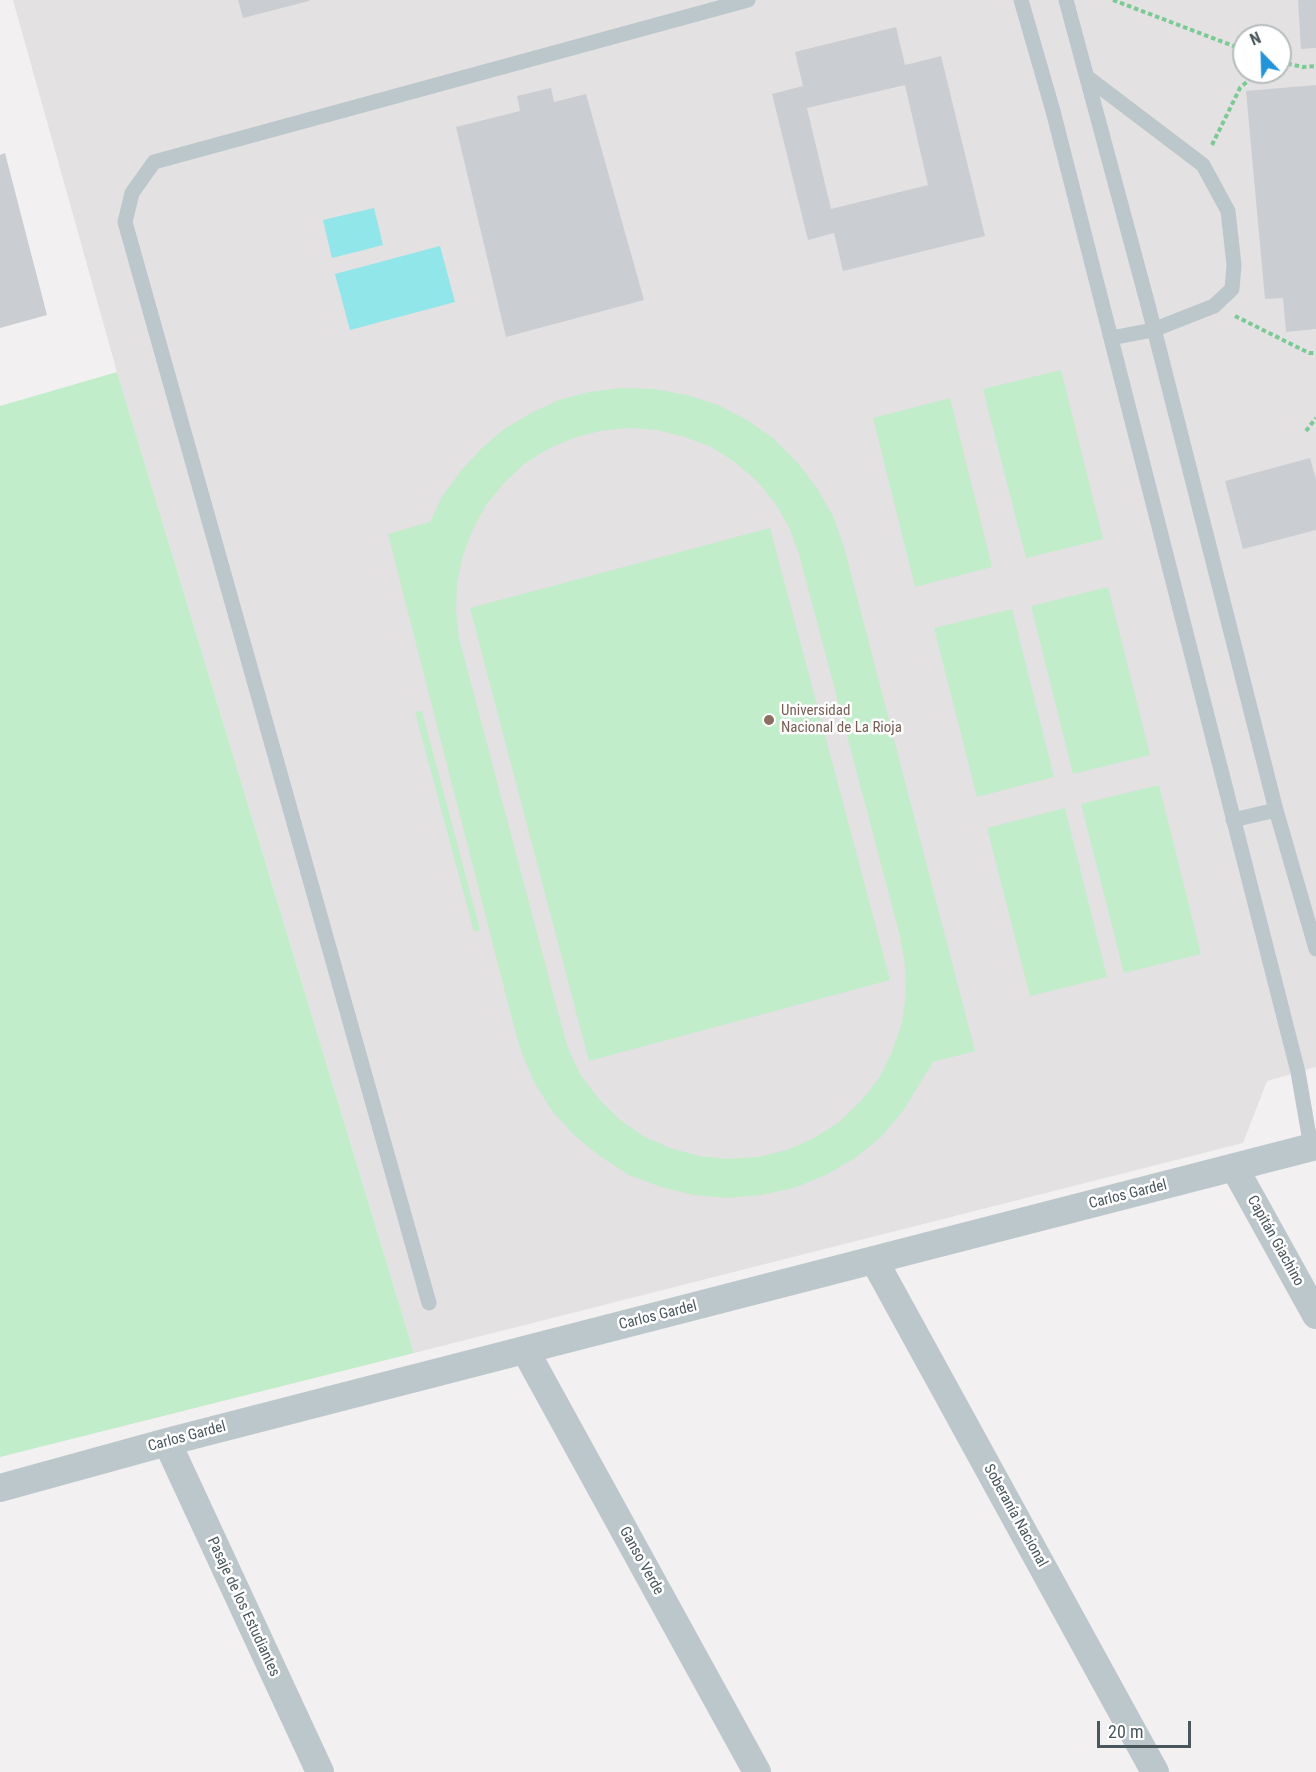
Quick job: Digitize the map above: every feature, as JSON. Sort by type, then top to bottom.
[{"type":"street","name":"Carlos Gardel","points":[[0,1488],[167,1442],[1314,1147]]},
{"type":"street","name":"Capitán Giachino","points":[[1234,1167],[1316,1316]]},
{"type":"street","name":"Soberanía Nacional","points":[[874,1260],[1155,1772]]},
{"type":"street","name":"Ganso Verde","points":[[525,1350],[757,1772]]},
{"type":"street","name":"Pasaje de los Estudiantes","points":[[167,1442],[320,1772]]},
{"type":"lane","points":[[429,1303],[125,222],[132,193],[154,162],[748,0]]},
{"type":"lane","points":[[1021,0],[1053,111],[1111,338],[1298,1072],[1314,1147]]},
{"type":"lane","points":[[1066,0],[1276,810],[1316,950]]},
{"type":"lane","points":[[1087,77],[1203,165],[1228,211],[1234,265],[1232,289],[1214,306],[1153,330],[1111,338]]},
{"type":"lane","points":[[1233,820],[1276,810]]},
{"type":"path","points":[[1113,0],[1232,45]]},
{"type":"path","points":[[1292,64],[1316,66]]},
{"type":"path","points":[[1203,165],[1240,88],[1244,84]]},
{"type":"path","points":[[1214,306],[1316,353]]},
{"type":"path","points":[[1306,431],[1316,418]]},
{"type":"shaded area","name":"Universidad Nacional de La Rioja","points":[[13,0],[1316,0],[1316,1067],[1267,1081],[1243,1143],[414,1353],[117,372]]},
{"type":"green space","points":[[1061,370],[1103,539],[1026,558],[983,389]]},
{"type":"green space","points":[[117,372],[414,1353],[0,1457],[0,406]]},
{"type":"green space","points":[[622,388],[654,389],[687,395],[718,405],[747,420],[774,439],[797,462],[817,488],[833,516],[844,547],[975,1051],[933,1062],[903,1111],[881,1137],[855,1158],[826,1175],[794,1188],[761,1195],[727,1198],[694,1195],[661,1187],[629,1175],[601,1157],[575,1136],[552,1111],[534,1082],[521,1051],[512,1019],[388,534],[430,522],[442,497],[460,472],[504,429],[559,400],[589,392]],"holes":[[[629,428],[657,430],[711,447],[735,462],[757,481],[775,503],[789,527],[799,554],[900,936],[905,965],[906,994],[902,1023],[892,1052],[879,1078],[861,1101],[839,1122],[814,1138],[787,1150],[758,1157],[728,1159],[699,1156],[670,1148],[643,1136],[619,1119],[598,1098],[580,1074],[568,1048],[560,1020],[459,638],[456,610],[457,582],[463,555],[486,505],[504,483],[524,464],[548,449],[573,438],[600,431]]]},
{"type":"green space","points":[[950,398],[992,567],[915,587],[873,418]]},
{"type":"green space","points":[[770,528],[890,980],[589,1061],[470,608]]},
{"type":"green space","points":[[1108,587],[1150,755],[1073,774],[1031,606]]},
{"type":"green space","points":[[1012,609],[1054,777],[977,797],[934,628]]},
{"type":"green space","points":[[422,711],[480,930],[474,932],[415,712]]},
{"type":"green space","points":[[1159,785],[1201,954],[1124,973],[1081,804]]},
{"type":"green space","points":[[1065,808],[1107,977],[1030,996],[987,828]]},
{"type":"water","points":[[374,208],[383,245],[332,258],[323,220]]},
{"type":"water","points":[[440,246],[455,302],[350,330],[335,274]]},
{"type":"building","points":[[238,0],[309,0],[309,1],[243,18]]},
{"type":"building","points":[[1298,0],[1316,0],[1316,48],[1301,49]]},
{"type":"building","points":[[896,27],[905,65],[941,56],[985,236],[843,271],[834,233],[808,240],[772,94],[803,86],[795,52]],"holes":[[[905,85],[928,185],[831,209],[807,108]]]},
{"type":"building","points":[[1316,85],[1316,329],[1286,332],[1283,298],[1265,299],[1246,91]]},
{"type":"building","points":[[551,88],[554,102],[586,94],[644,300],[506,337],[456,127],[520,111],[517,96]]},
{"type":"building","points":[[5,153],[47,315],[0,328],[0,155]]},
{"type":"building","points":[[1310,458],[1316,479],[1316,530],[1243,549],[1225,481]]},
{"type":"place","name":"Universidad Nacional de La Rioja","points":[[769,720]]}]
